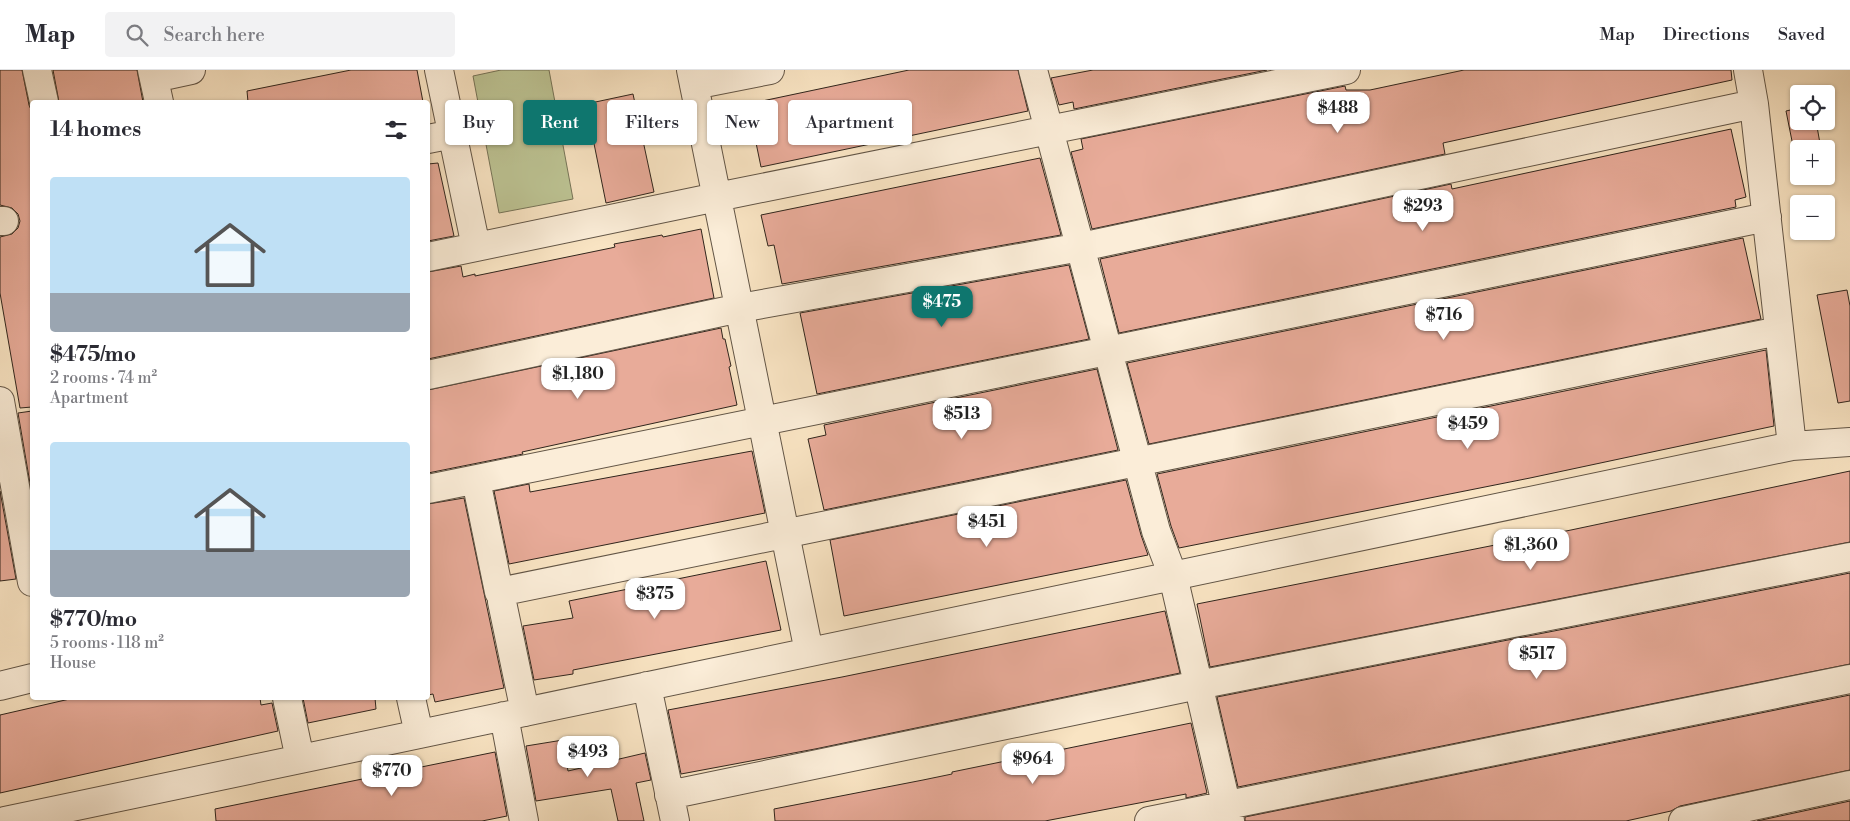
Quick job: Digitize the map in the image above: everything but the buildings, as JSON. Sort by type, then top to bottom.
[{"type":"street","points":[[37,70],[44,100]]},
{"type":"street","points":[[155,83],[191,70]]},
{"type":"street","points":[[439,70],[440,137],[476,247]]},
{"type":"street","points":[[770,70],[693,78],[809,652]]},
{"type":"street","points":[[1033,70],[1156,531],[1173,576],[1228,813]]},
{"type":"street","points":[[430,257],[717,196],[1346,70]]},
{"type":"street","points":[[1748,70],[1754,104],[1792,446]]},
{"type":"street","points":[[430,375],[740,308],[1081,247],[1754,104]]},
{"type":"street","points":[[430,490],[1767,217]]},
{"type":"street","points":[[476,480],[499,592],[1779,331]]},
{"type":"street","points":[[0,400],[30,571]]},
{"type":"street","points":[[5,821],[1792,446],[1850,442]]},
{"type":"street","points":[[646,686],[672,808],[1198,685],[1850,557]]},
{"type":"street","points":[[502,602],[524,821]]},
{"type":"street","points":[[0,686],[30,678]]},
{"type":"street","points":[[1149,821],[1228,813],[1850,679]]},
{"type":"street","points":[[287,700],[300,759]]},
{"type":"street","points":[[411,700],[419,734]]},
{"type":"street","points":[[1683,821],[1850,785]]},
{"type":"green space","points":[[501,70],[549,70],[555,100],[523,100],[523,145],[563,145],[573,199],[499,213],[486,145],[513,145],[513,100],[478,100],[473,76]]}]
